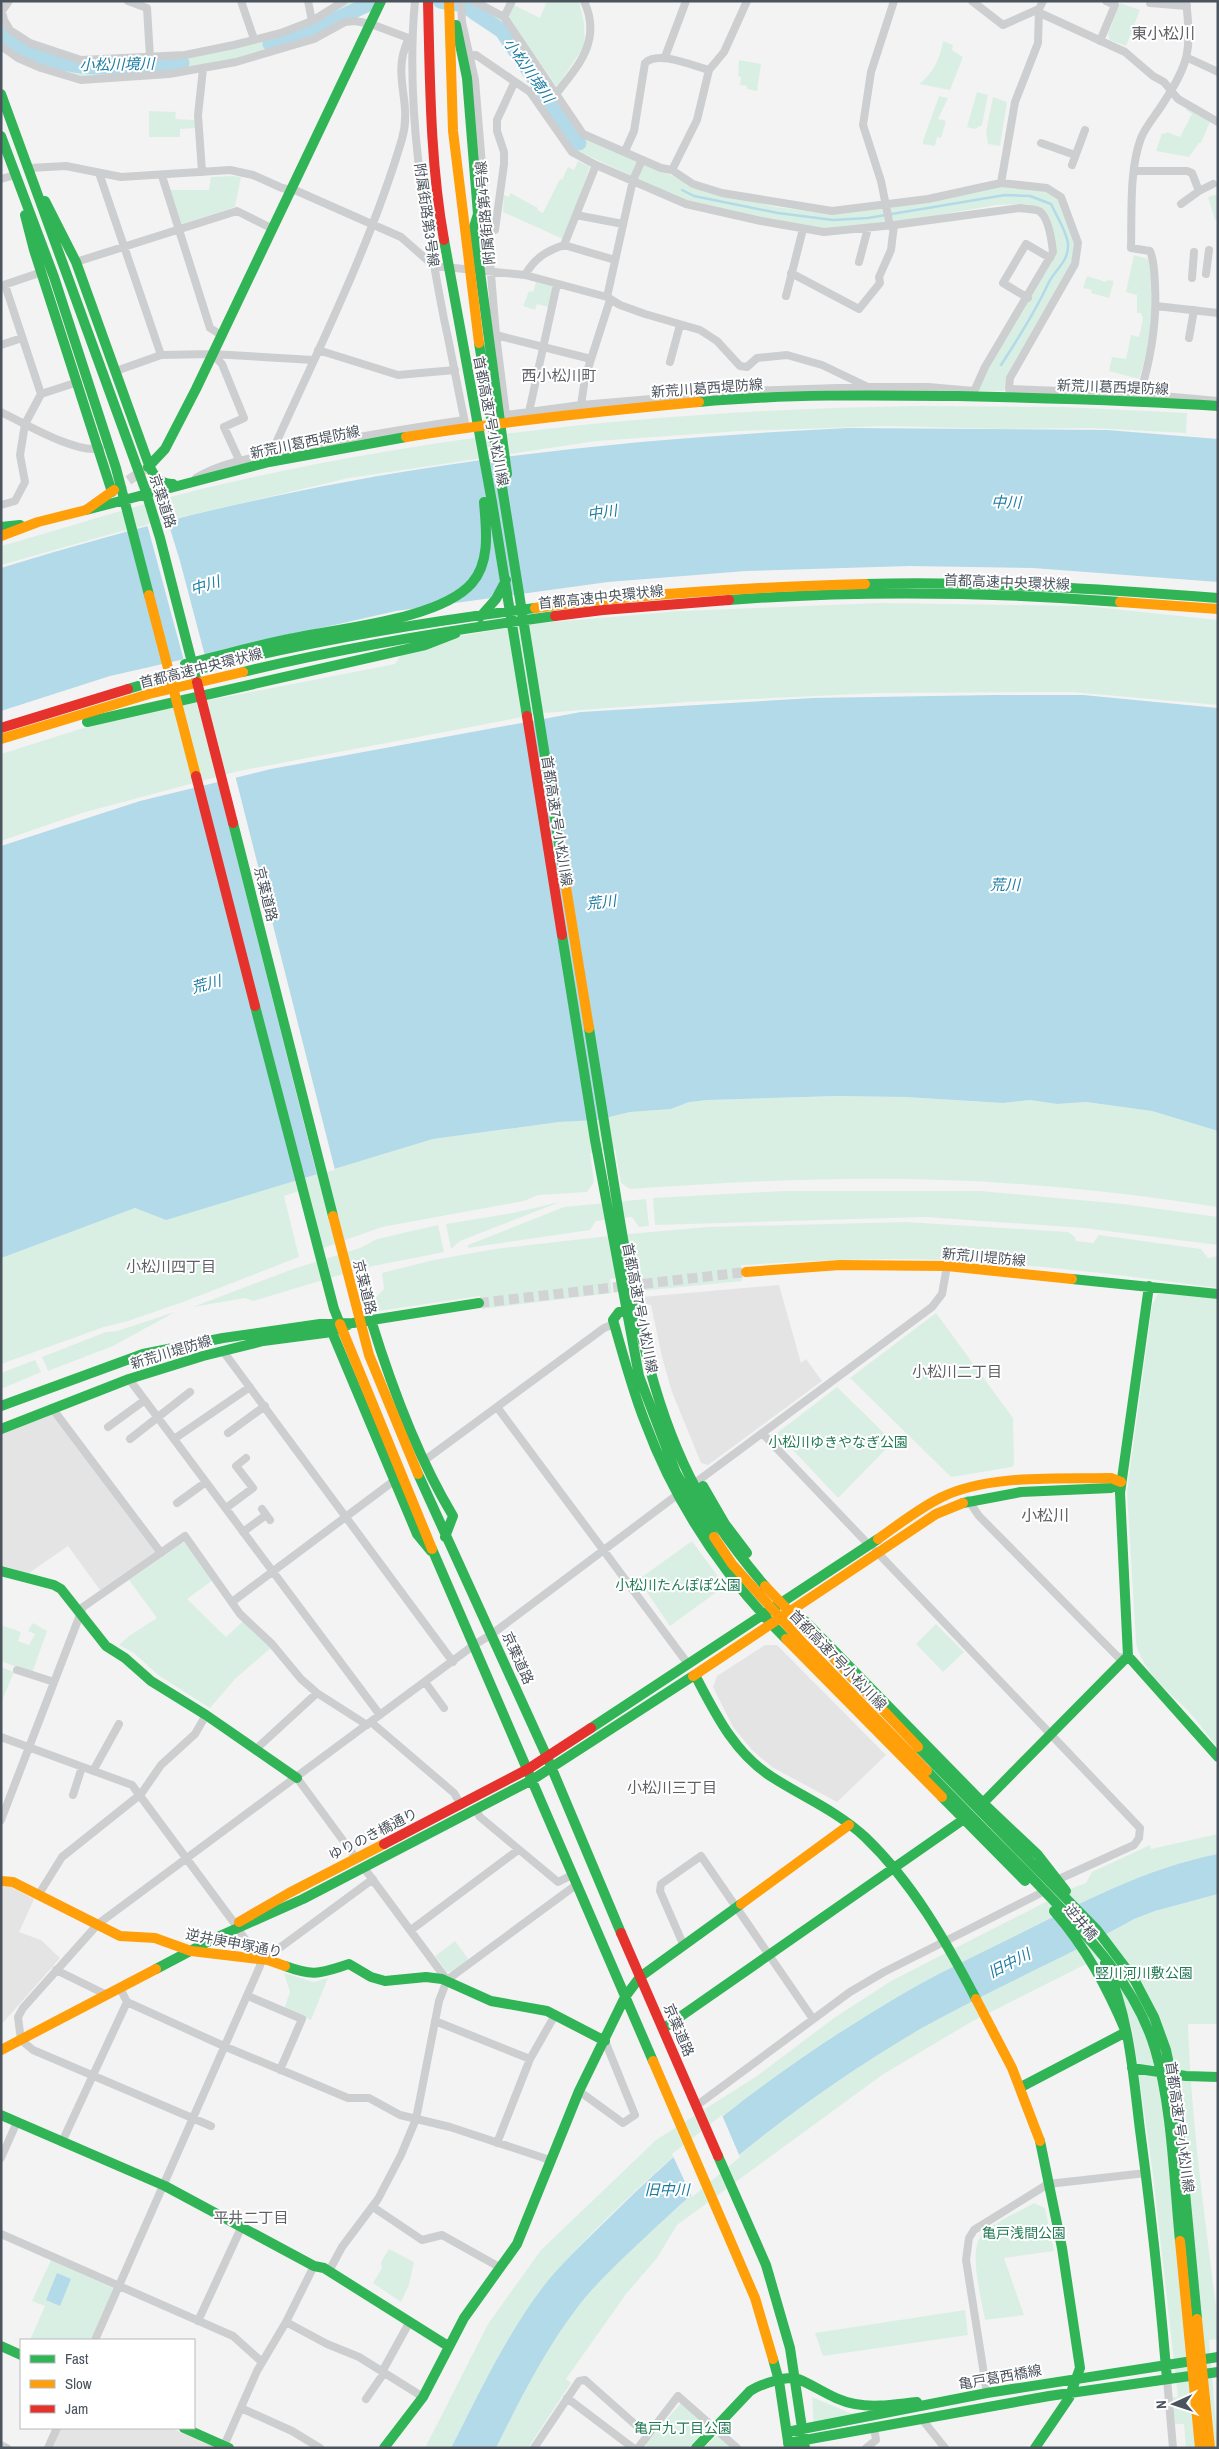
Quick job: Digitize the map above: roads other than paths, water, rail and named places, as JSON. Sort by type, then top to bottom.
[{"type":"main road","name":"首都高速7号小松川線","points":[[428,1],[430,107],[438,207],[492,502],[595,1140],[628,1326],[639,1376],[676,1473],[714,1538],[748,1583],[802,1642],[1075,1923],[1110,1964],[1131,1993],[1154,2049],[1165,2099],[1200,2448]]},
{"type":"main road","points":[[443,1],[444,99],[450,177],[460,249],[470,286]]},
{"type":"main road","name":"首都高速7号小松川線","points":[[450,1],[453,131],[470,286],[494,448],[631,1288],[648,1364],[660,1406],[687,1472],[703,1502],[761,1582],[809,1636],[1082,1914],[1123,1963],[1150,2007],[1166,2046],[1176,2096],[1210,2448]]},
{"type":"main road","points":[[453,1],[467,78],[478,214],[474,227]]},
{"type":"main road","points":[[417,3],[423,132],[429,180],[438,207]]},
{"type":"main road","points":[[149,467],[164,449],[212,354],[380,4]]},
{"type":"main road","points":[[3,734],[49,732],[162,703],[220,692],[365,657],[425,645],[462,630],[486,611],[504,586],[513,556],[514,520],[474,227],[458,90],[451,65]]},
{"type":"main road","name":"京葉道路","points":[[1,94],[38,190],[160,538],[375,1373],[445,1537],[492,1634],[552,1767],[640,1977],[664,2028],[772,2282],[782,2314],[796,2378],[805,2444]]},
{"type":"main road","points":[[1,136],[54,277],[103,426],[171,675],[326,1286],[361,1377],[435,1555],[755,2298],[779,2381],[789,2446]]},
{"type":"main road","points":[[38,190],[57,222],[76,262],[149,467]]},
{"type":"main road","points":[[23,194],[30,235],[100,448]]},
{"type":"main road","name":"新荒川葛西堤防線","points":[[1,536],[38,522],[200,479],[465,423],[746,398],[973,393],[1005,399],[1095,396],[1218,406]]},
{"type":"main road","points":[[115,693],[148,677],[229,652],[433,609],[465,592],[479,572],[486,546],[476,417]]},
{"type":"main road","name":"新荒川葛西堤防線","points":[[86,510],[113,491],[100,448]]},
{"type":"main road","name":"新荒川葛西堤防線","points":[[149,467],[159,482],[166,484],[200,479]]},
{"type":"main road","points":[[1,527],[38,522]]},
{"type":"main road","name":"首都高速中央環状線","points":[[3,734],[115,693],[221,665],[375,632],[574,602],[647,594],[801,584],[950,582],[1218,598]]},
{"type":"main road","name":"首都高速中央環状線","points":[[3,734],[170,689],[303,657],[442,631],[648,605],[744,597],[906,592],[1073,598],[1218,609]]},
{"type":"main road","name":"新荒川堤防線","points":[[746,1272],[840,1266],[947,1266],[1218,1294]]},
{"type":"main road","points":[[1149,1286],[1121,1482],[1128,1656],[1134,1665],[1218,1757]]},
{"type":"main road","name":"新荒川堤防線","points":[[1,1429],[129,1378],[223,1351],[353,1323],[479,1303]]},
{"type":"main road","points":[[614,1324],[615,1315],[626,1310],[637,1312],[643,1320],[666,1404],[679,1440],[699,1480],[725,1524],[756,1566],[793,1608],[1059,1879],[1120,2003],[1132,2068],[1146,2173],[1167,2379]]},
{"type":"main road","points":[[371,1320],[386,1368],[437,1490],[453,1516],[445,1537]]},
{"type":"main road","points":[[287,1337],[303,1332],[314,1324]]},
{"type":"main road","name":"新荒川堤防線","points":[[1,1406],[111,1364],[143,1354],[224,1338],[314,1324],[334,1327]]},
{"type":"main road","name":"逆井橋","points":[[614,1324],[644,1421],[661,1462],[677,1495],[721,1563],[771,1623],[1038,1894],[1075,1934],[1102,1968]]},
{"type":"main road","points":[[334,1327],[417,1534],[425,1547],[435,1555]]},
{"type":"main road","name":"ゆりのき橋通り","points":[[1,2050],[191,1951],[356,1858],[528,1769],[940,1498],[981,1485],[1022,1481],[1111,1478],[1121,1482]]},
{"type":"main road","name":"ゆりのき橋通り","points":[[237,1926],[364,1868],[532,1780],[695,1675],[876,1552],[936,1514],[968,1500],[996,1495],[1110,1488],[1121,1482]]},
{"type":"main road","points":[[1,1571],[54,1585],[61,1589],[106,1646],[125,1658],[151,1680],[206,1715],[297,1778]]},
{"type":"main road","points":[[664,2028],[963,1820],[983,1803],[1128,1656]]},
{"type":"main road","points":[[695,1675],[718,1719],[735,1743],[752,1762],[771,1777],[830,1810],[864,1836],[894,1869],[946,1940],[1021,2087],[1040,2139],[1066,2273],[1080,2368],[1079,2378],[1072,2392],[1035,2448]]},
{"type":"main road","points":[[384,2448],[423,2397],[448,2346],[483,2289],[501,2268],[517,2244],[579,2091],[625,1997],[640,1977],[735,1906],[849,1825]]},
{"type":"main road","name":"逆井庚申塚通り","points":[[1,1881],[13,1882],[39,1894],[120,1936],[155,1938],[191,1951],[264,1960],[306,1974],[318,1974],[349,1964],[377,1979],[395,1981],[434,1977],[447,1980],[491,2001],[540,2009],[605,2041]]},
{"type":"main road","points":[[1021,2087],[1126,2032]]},
{"type":"main road","points":[[1132,2068],[1186,2076],[1218,2078]]},
{"type":"main road","points":[[1,2115],[165,2186],[314,2266],[329,2271],[448,2346]]},
{"type":"main road","points":[[1,2346],[20,2355]]},
{"type":"main road","name":"亀戸葛西橋線","points":[[787,2432],[987,2393],[1218,2358]]},
{"type":"main road","name":"亀戸葛西橋線","points":[[789,2446],[805,2444],[874,2427],[1072,2392],[1218,2372]]},
{"type":"main road","points":[[696,2448],[755,2387],[779,2381],[796,2378],[839,2400],[863,2406],[956,2399]]},
{"type":"main road","points":[[186,2429],[225,2447]]},
{"type":"street","points":[[9,1],[2,10],[4,20],[10,30],[30,43],[81,60],[185,55],[281,33],[312,21],[344,1]]},
{"type":"street","points":[[128,1],[147,8],[150,57]]},
{"type":"street","points":[[241,1],[254,39]]},
{"type":"street","points":[[308,1],[312,21]]},
{"type":"street","name":"附属街路第4号線","points":[[461,1],[462,16],[475,80],[503,419]]},
{"type":"street","points":[[474,1],[504,17],[583,134],[625,151],[641,162],[672,170],[693,184],[722,193],[832,211],[887,207],[1001,183],[1047,188],[1061,198],[1078,243],[1075,264],[1010,378],[1009,388],[1095,396],[1140,394],[1218,401]]},
{"type":"street","points":[[504,17],[512,1]]},
{"type":"street","points":[[556,94],[589,47],[590,26],[584,1]]},
{"type":"street","points":[[665,56],[686,1]]},
{"type":"street","points":[[672,170],[697,120],[710,70],[724,52],[747,1]]},
{"type":"street","points":[[791,274],[859,309],[880,283],[879,277],[891,250],[891,224],[863,125],[870,72],[894,1]]},
{"type":"street","points":[[1001,183],[1015,102],[1038,42],[1040,11],[1043,1]]},
{"type":"street","points":[[1100,41],[1115,5],[1106,1]]},
{"type":"street","name":"附属街路第3号線","points":[[417,3],[410,39],[418,158],[434,266],[465,423]]},
{"type":"street","points":[[978,3],[1003,25],[1040,11],[1125,52],[1153,76],[1164,82],[1178,99],[1218,122]]},
{"type":"street","points":[[1140,394],[1152,350],[1156,306],[1153,260],[1150,252],[1131,248],[1132,187],[1140,140],[1171,92],[1188,58],[1190,40],[1187,4],[1150,3]]},
{"type":"street","points":[[1,46],[18,58],[41,68],[81,80],[169,74],[203,69],[279,51],[314,39],[345,22],[355,21],[371,24],[410,39],[400,63],[406,116],[402,138],[373,223],[271,454]]},
{"type":"street","points":[[470,56],[476,55],[514,83],[530,92],[572,152],[686,204],[824,232],[1020,208],[1039,212],[1044,216],[1052,237],[1053,252],[1050,258],[1028,298],[985,366],[973,393],[928,387],[745,391],[581,405],[529,412],[503,419]]},
{"type":"street","points":[[625,151],[634,131],[645,63],[649,60],[665,56],[710,70]]},
{"type":"street","points":[[1188,58],[1218,72]]},
{"type":"street","points":[[202,172],[198,115],[203,69]]},
{"type":"street","points":[[487,233],[495,230],[504,164],[504,152],[497,131],[497,120],[514,83]]},
{"type":"street","points":[[1072,165],[1085,130]]},
{"type":"street","points":[[1041,143],[1076,155]]},
{"type":"street","points":[[581,405],[585,378],[609,298],[615,260],[634,179],[641,162]]},
{"type":"street","points":[[564,244],[596,164]]},
{"type":"street","points":[[29,168],[66,166],[121,177],[162,176],[230,170],[253,175],[373,223],[401,237],[434,266],[525,274],[609,298],[645,314],[700,330],[711,336],[740,366],[747,367],[757,358],[787,355],[822,365],[868,387]]},
{"type":"street","points":[[1135,171],[1186,170],[1192,173],[1198,191]]},
{"type":"street","points":[[99,173],[161,355]]},
{"type":"street","points":[[1,179],[15,175]]},
{"type":"street","points":[[162,176],[210,328],[221,335]]},
{"type":"street","points":[[1181,204],[1198,191],[1213,184]]},
{"type":"street","points":[[76,262],[236,211],[271,228]]},
{"type":"street","points":[[576,214],[623,224]]},
{"type":"street","points":[[859,262],[868,228]]},
{"type":"street","points":[[786,296],[803,229]]},
{"type":"street","points":[[525,274],[533,261],[544,253],[564,244],[615,260]]},
{"type":"street","points":[[1028,298],[1003,283],[1026,244],[1050,258]]},
{"type":"street","points":[[1206,274],[1209,250]]},
{"type":"street","points":[[1192,278],[1194,252]]},
{"type":"street","points":[[41,394],[3,286],[42,272]]},
{"type":"street","points":[[529,412],[557,284]]},
{"type":"street","points":[[1156,306],[1218,313]]},
{"type":"street","points":[[1189,338],[1194,310]]},
{"type":"street","points":[[670,362],[680,325]]},
{"type":"street","points":[[496,335],[591,359]]},
{"type":"street","points":[[1,346],[22,338]]},
{"type":"street","points":[[318,350],[398,375],[455,370]]},
{"type":"street","points":[[116,371],[161,355],[212,354],[313,360]]},
{"type":"street","points":[[212,354],[222,364],[244,418],[224,427],[240,462]]},
{"type":"street","points":[[1,505],[15,501],[25,482],[20,455],[25,424],[41,394],[78,382]]},
{"type":"street","points":[[1,412],[70,444],[88,450],[100,448]]},
{"type":"street","points":[[200,479],[210,470],[271,454],[347,438],[465,423]]},
{"type":"street","points":[[699,1480],[932,1306],[942,1294],[947,1266]]},
{"type":"street","points":[[425,1460],[604,1328],[614,1324]]},
{"type":"street","points":[[223,1351],[453,1662]]},
{"type":"street","points":[[129,1378],[380,1715]]},
{"type":"street","points":[[174,1439],[250,1387]]},
{"type":"street","points":[[130,1439],[190,1392]]},
{"type":"street","points":[[108,1427],[145,1400]]},
{"type":"street","points":[[228,1433],[265,1406]]},
{"type":"street","points":[[497,1407],[688,1664]]},
{"type":"street","points":[[52,1408],[161,1553]]},
{"type":"street","points":[[762,1433],[868,1544]]},
{"type":"street","points":[[226,1508],[253,1488],[236,1466],[246,1458]]},
{"type":"street","points":[[232,1602],[395,1480]]},
{"type":"street","points":[[177,1503],[206,1482]]},
{"type":"street","points":[[211,2126],[34,2050],[21,2040],[18,2017],[23,2008],[98,1924],[474,1645],[492,1634],[677,1495]]},
{"type":"street","points":[[968,1500],[979,1516],[1119,1658],[1128,1656]]},
{"type":"street","points":[[243,1532],[266,1515]]},
{"type":"street","points":[[1,1820],[83,1607],[185,1536],[247,1621],[272,1644],[301,1679],[317,1693],[369,1723],[454,1794],[461,1805]]},
{"type":"street","points":[[876,1552],[1136,1822],[1140,1833],[1134,1845],[1059,1879]]},
{"type":"street","points":[[17,1670],[54,1682]]},
{"type":"street","points":[[425,1682],[444,1708]]},
{"type":"street","points":[[256,1750],[317,1693]]},
{"type":"street","points":[[39,1894],[62,1857],[140,1795],[161,1765],[195,1734],[206,1715]]},
{"type":"street","points":[[92,1771],[119,1724]]},
{"type":"street","points":[[1,1737],[132,1785],[264,1960]]},
{"type":"street","points":[[73,1794],[82,1767]]},
{"type":"street","points":[[297,1778],[356,1858]]},
{"type":"street","points":[[476,1810],[480,1817],[558,1882],[574,1880]]},
{"type":"street","points":[[411,1930],[518,1850]]},
{"type":"street","points":[[683,1944],[660,1891],[661,1884],[701,1856],[767,1955],[813,2019]]},
{"type":"street","points":[[364,1868],[447,1980]]},
{"type":"street","points":[[96,2339],[260,1966],[274,1952],[372,1879]]},
{"type":"street","points":[[329,2271],[342,2247],[373,2206],[398,2163],[416,2119],[435,2021],[447,1980],[574,1880]]},
{"type":"street","points":[[696,2106],[850,1992],[946,1940],[1038,1894]]},
{"type":"street","points":[[56,1970],[107,1994]]},
{"type":"street","points":[[120,1988],[127,2002],[226,2047],[348,2098],[369,2098],[400,2115],[450,2127],[550,2160]]},
{"type":"street","points":[[248,1996],[302,2019],[280,2070]]},
{"type":"street","points":[[62,2142],[127,2002]]},
{"type":"street","points":[[497,2143],[530,2059],[555,2015]]},
{"type":"street","points":[[435,2021],[530,2059]]},
{"type":"street","points":[[579,2091],[622,2123],[636,2115],[605,2041]]},
{"type":"street","points":[[1,2158],[17,2122]]},
{"type":"street","points":[[987,2393],[966,2260],[969,2238],[980,2225],[1048,2184],[1146,2173]]},
{"type":"street","points":[[373,2206],[422,2240],[442,2234],[501,2268]]},
{"type":"street","points":[[198,2322],[242,2226]]},
{"type":"street","points":[[1,2234],[233,2336],[262,2362]]},
{"type":"street","points":[[225,2447],[262,2362],[286,2322],[314,2266]]},
{"type":"street","points":[[286,2322],[327,2344],[359,2357],[423,2397]]},
{"type":"street","points":[[366,2399],[383,2372],[409,2323]]},
{"type":"street","points":[[1167,2379],[1173,2448]]},
{"type":"street","points":[[534,2448],[579,2381],[585,2380],[647,2434]]},
{"type":"street","points":[[638,2448],[678,2396],[717,2428],[737,2448]]},
{"type":"street","points":[[567,2398],[633,2448]]},
{"type":"street","points":[[241,2408],[292,2430],[320,2448]]},
{"type":"street","points":[[922,2418],[946,2448]]},
{"type":"street","points":[[866,2448],[876,2440],[874,2427]]},
{"type":"street","points":[[48,2448],[57,2429]]},
{"type":"street","points":[[1,2445],[7,2448]]},
{"type":"water","name":"中川","points":[[849,428],[1107,430],[1218,439],[1218,582],[1033,568],[910,566],[746,571],[608,582],[396,611],[110,676],[1,711],[1,568],[74,546],[221,508],[295,492],[432,467],[501,457],[640,442]]},
{"type":"water","name":"荒川","points":[[1083,695],[1218,708],[1218,1131],[1152,1111],[1086,1102],[1057,1104],[1030,1100],[1003,1103],[905,1097],[837,1096],[708,1100],[689,1102],[671,1109],[630,1112],[597,1120],[559,1122],[433,1139],[166,1220],[135,1208],[1,1258],[1,846],[140,801],[271,769],[581,712],[813,698]]},
{"type":"water","name":"旧中川","points":[[1218,1854],[1218,1894],[1155,1911],[1134,1919],[948,2014],[851,2072],[782,2121],[685,2201],[614,2267],[586,2297],[565,2324],[543,2359],[496,2448],[451,2448],[506,2342],[554,2273],[650,2178],[750,2095],[857,2021],[940,1973],[1115,1887],[1166,1868]]},
{"type":"water","points":[[57,2273],[71,2279],[60,2306],[46,2300]]},
{"type":"waterway","name":"小松川境川","points":[[270,44],[296,38],[375,1]]},
{"type":"waterway","name":"小松川境川","points":[[440,1],[464,5],[502,31],[579,143]]},
{"type":"waterway","name":"小松川境川","points":[[1,33],[26,51],[45,59],[64,63],[103,67],[182,63]]},
{"type":"waterway","points":[[682,190],[694,196],[778,213],[833,220],[868,218],[1005,195],[1030,196],[1051,204],[1064,229],[1068,250],[1032,315],[1001,365]]},
{"type":"tunnel","points":[[116,489],[145,469]]},
{"type":"tunnel","points":[[479,1303],[746,1272]]},
{"type":"district","name":"東小松川","points":[[1163,33]]},
{"type":"district","name":"西小松川町","points":[[559,375]]},
{"type":"district","name":"小松川四丁目","points":[[171,1266]]},
{"type":"district","name":"小松川二丁目","points":[[957,1371]]},
{"type":"district","name":"小松川","points":[[1045,1515]]},
{"type":"district","name":"小松川三丁目","points":[[672,1787]]},
{"type":"district","name":"平井二丁目","points":[[251,2217]]},
{"type":"park label","name":"小松川ゆきやなぎ公園","points":[[838,1442]]},
{"type":"park label","name":"小松川たんぽぽ公園","points":[[678,1585]]},
{"type":"park label","name":"竪川河川敷公園","points":[[1144,1973]]},
{"type":"park label","name":"亀戸浅間公園","points":[[1024,2233]]},
{"type":"park label","name":"亀戸九丁目公園","points":[[683,2428]]}]
